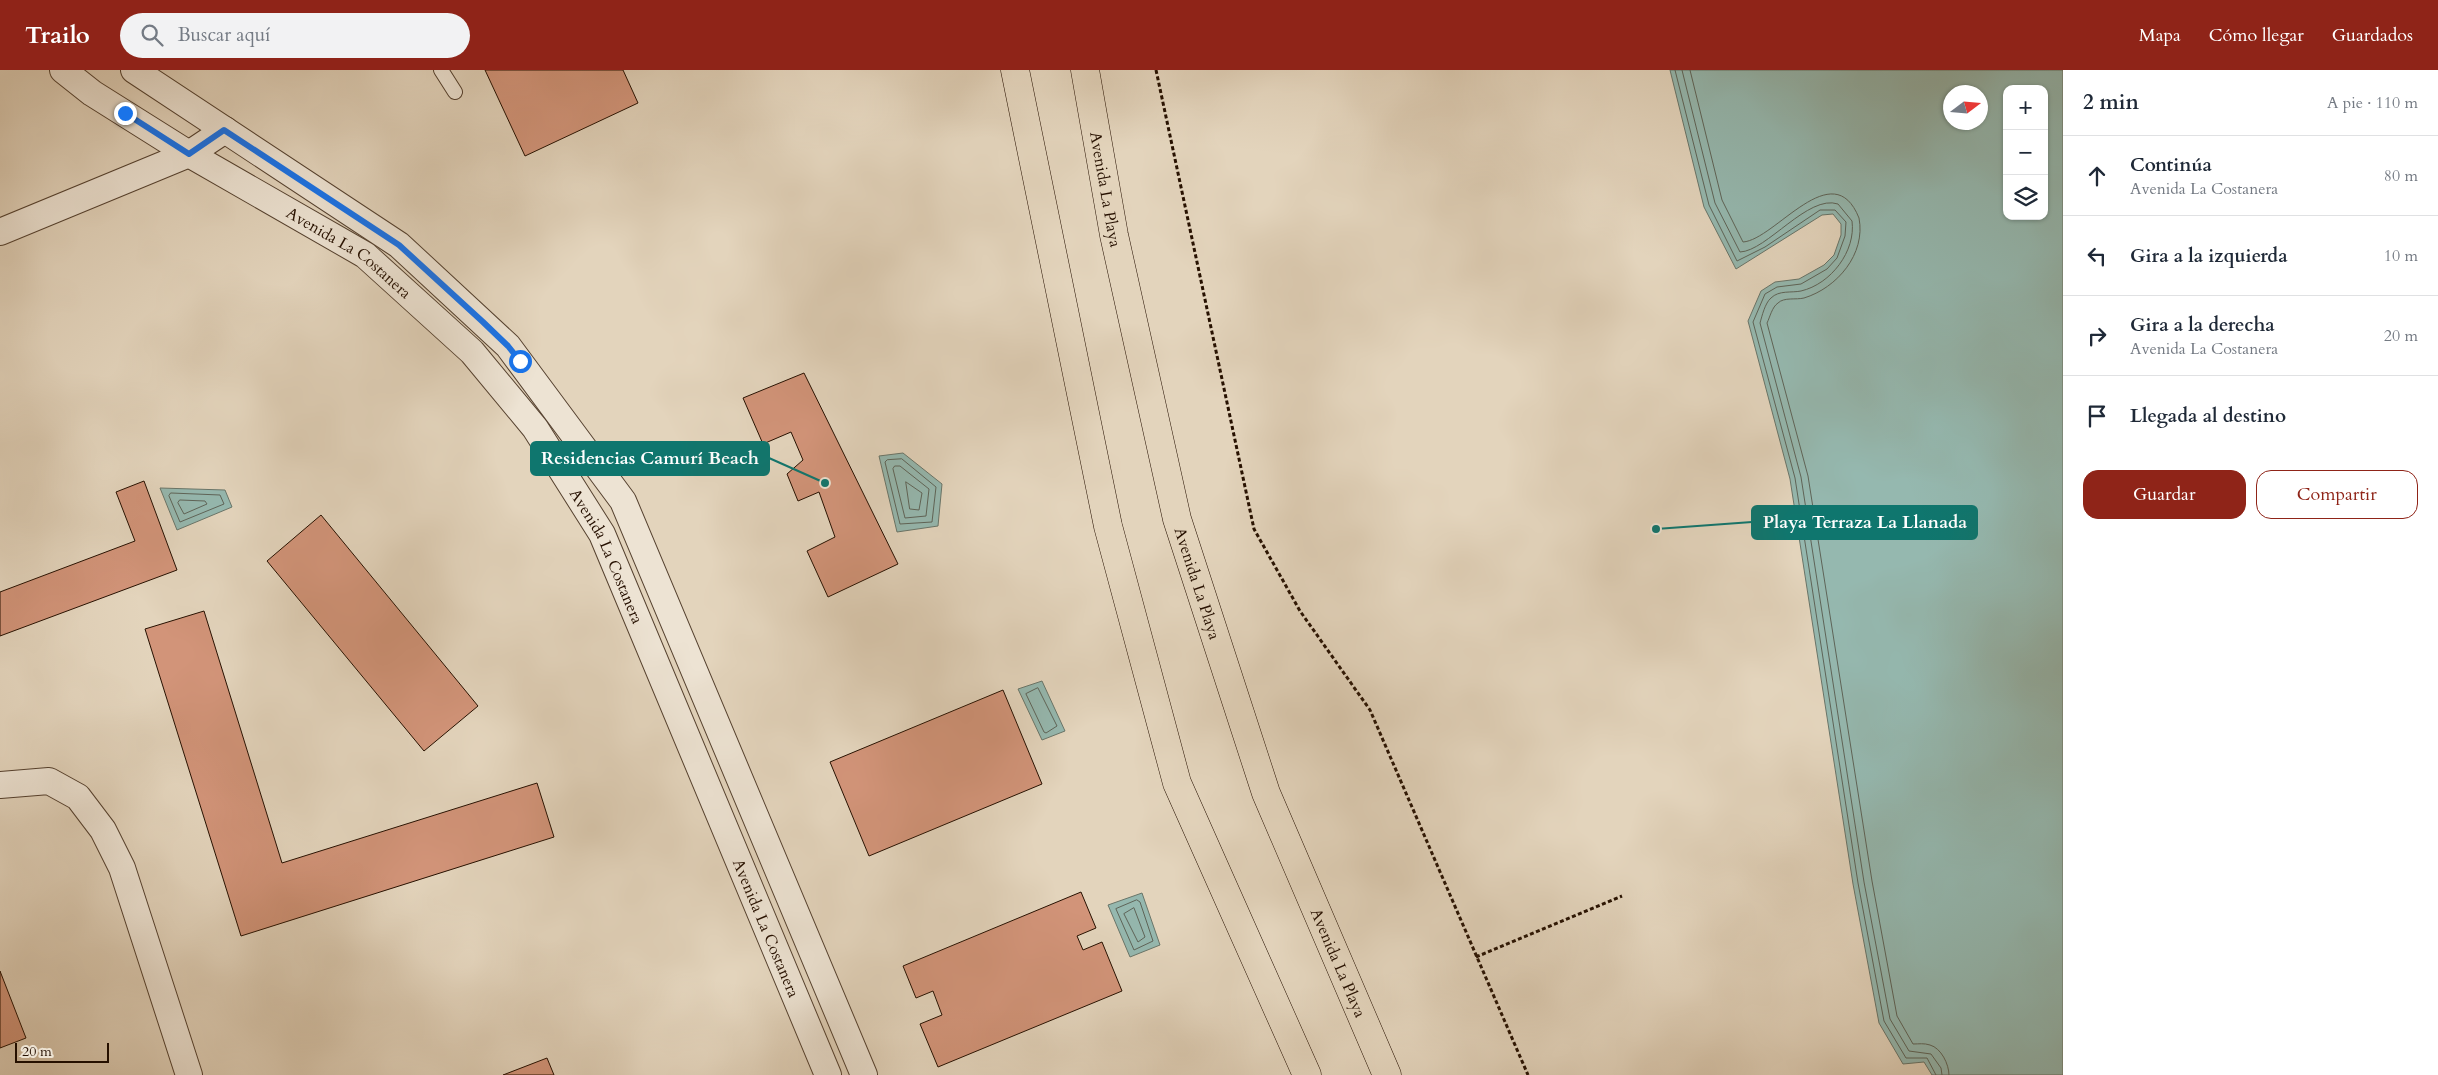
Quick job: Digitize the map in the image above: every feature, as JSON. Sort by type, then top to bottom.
[{"type":"main road","points":[[1015,70],[1108,526],[1177,783],[1307,1075]]},
{"type":"main road","name":"Avenida La Playa","points":[[1085,70],[1114,235],[1177,519],[1266,793],[1387,1075]]},
{"type":"street","name":"Avenida La Costanera","points":[[63,70],[92,93],[189,154],[365,255],[472,352],[535,428],[602,534],[828,1075]]},
{"type":"street","name":"Avenida La Costanera","points":[[134,70],[399,245],[508,346],[623,502],[864,1075]]},
{"type":"street","points":[[0,232],[189,154],[224,130]]},
{"type":"street","points":[[0,785],[49,781],[78,798],[103,830],[122,868],[189,1075]]},
{"type":"lane","points":[[441,70],[455,92]]},
{"type":"path","points":[[1156,70],[1254,529],[1300,611],[1370,710],[1528,1075]]},
{"type":"path","points":[[1476,957],[1622,896]]},
{"type":"water","points":[[1670,70],[2063,70],[2063,1075],[1932,1075],[1924,1062],[1903,1064],[1879,1023],[1853,884],[1790,479],[1748,321],[1761,291],[1775,282],[1799,279],[1824,265],[1834,255],[1841,235],[1841,224],[1833,214],[1822,215],[1736,269],[1704,207]]},
{"type":"water","points":[[903,453],[942,484],[938,526],[897,532],[879,456]]},
{"type":"water","points":[[160,488],[225,490],[232,507],[177,530]]},
{"type":"water","points":[[1042,681],[1065,731],[1042,740],[1018,689]]},
{"type":"water","points":[[1142,893],[1160,945],[1130,957],[1108,905]]},
{"type":"building","points":[[485,70],[623,70],[638,103],[525,156]]},
{"type":"building","points":[[804,373],[898,564],[828,597],[807,551],[835,537],[819,492],[798,501],[787,474],[803,460],[791,432],[763,444],[743,398]]},
{"type":"building","points":[[144,481],[177,570],[0,636],[0,592],[135,541],[116,492]]},
{"type":"building","points":[[321,515],[478,706],[424,751],[267,561]]},
{"type":"building","points":[[204,611],[282,863],[537,783],[554,837],[241,936],[145,629]]},
{"type":"building","points":[[1003,690],[1042,784],[869,856],[830,762]]},
{"type":"building","points":[[1081,892],[1096,928],[1077,936],[1083,950],[1102,942],[1122,991],[938,1067],[920,1024],[942,1015],[933,991],[916,998],[903,966]]},
{"type":"building","points":[[0,971],[26,1038],[0,1048]]},
{"type":"building","points":[[547,1058],[554,1075],[503,1075]]},
{"type":"place","name":"Residencias Camurí Beach","points":[[825,483]]},
{"type":"place","name":"Playa Terraza La Llanada","points":[[1656,529]]},
{"type":"route","points":[[125,113],[189,154],[224,130],[399,245],[483,322],[508,346],[520,361]]}]
